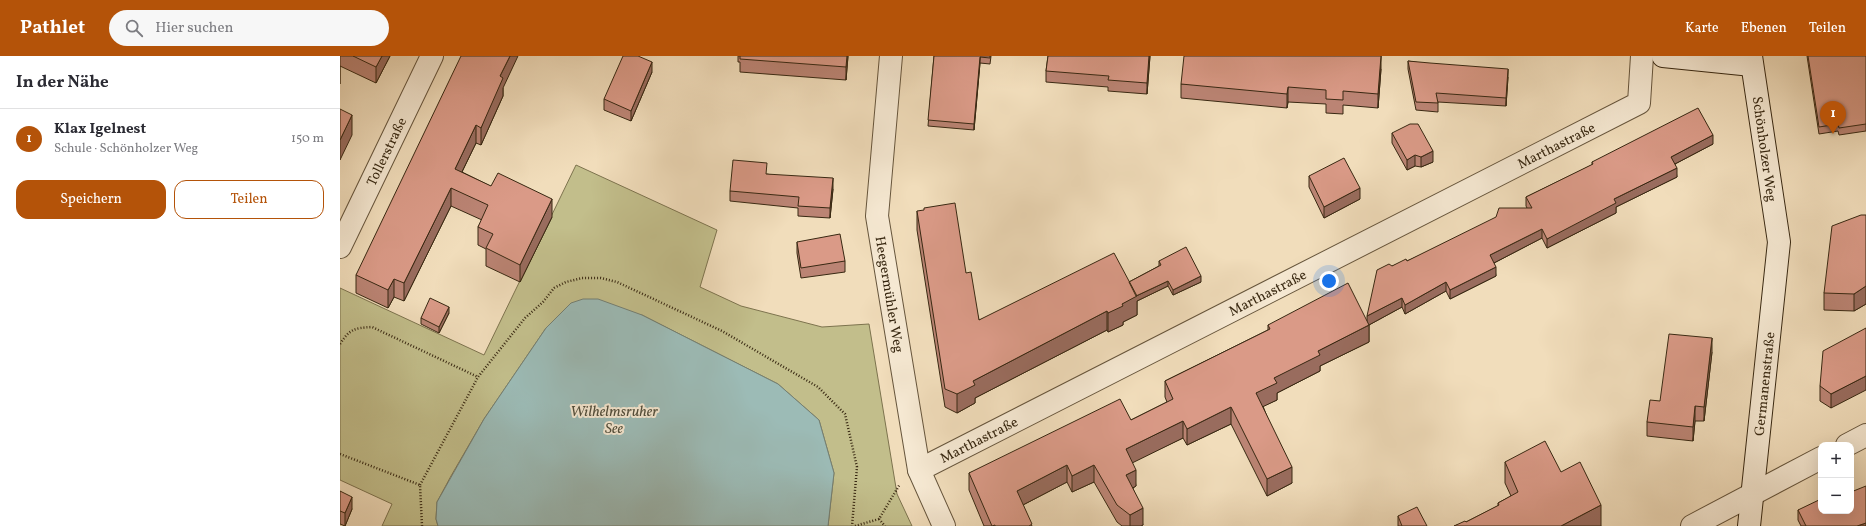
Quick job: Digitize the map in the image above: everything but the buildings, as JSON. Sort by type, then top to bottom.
[{"type":"street","name":"Tollerstraße","points":[[340,247],[346,220],[432,56]]},
{"type":"street","name":"Heegermühler Weg","points":[[891,56],[877,216],[919,470],[944,526]]},
{"type":"street","name":"Marthastraße","points":[[919,470],[1638,103],[1642,56]]},
{"type":"street","points":[[1663,56],[1752,60]]},
{"type":"street","name":"Schönholzer Weg","points":[[1752,60],[1778,242]]},
{"type":"street","name":"Germanenstraße","points":[[1749,526],[1778,242]]},
{"type":"street","points":[[1853,442],[1866,435]]},
{"type":"street","points":[[1692,526],[1818,460]]},
{"type":"path","points":[[422,526],[420,485],[478,377],[525,318],[543,302],[554,288],[566,282],[582,278],[601,278],[617,282],[722,330],[818,387],[845,414],[857,467],[852,526]]},
{"type":"path","points":[[340,344],[348,332],[358,328],[372,327],[478,377]]},
{"type":"path","points":[[340,454],[420,485]]},
{"type":"path","points":[[855,526],[879,519],[900,483]]},
{"type":"path","points":[[879,519],[885,526]]},
{"type":"shaded area","points":[[576,165],[717,230],[700,287],[741,306],[822,327],[869,324],[897,494],[912,526],[828,526],[834,473],[819,420],[778,384],[642,315],[546,328],[484,419],[451,476],[437,502],[436,519],[438,526],[382,526],[392,504],[340,480],[340,288],[484,355]]},
{"type":"water","name":"Wilhelmsruher See","points":[[583,299],[598,299],[642,315],[778,384],[819,420],[834,473],[828,526],[438,526],[436,519],[437,502],[484,419],[546,328],[571,303]]},
{"type":"place","name":"Klax Igelnest","points":[[1833,134]]}]
